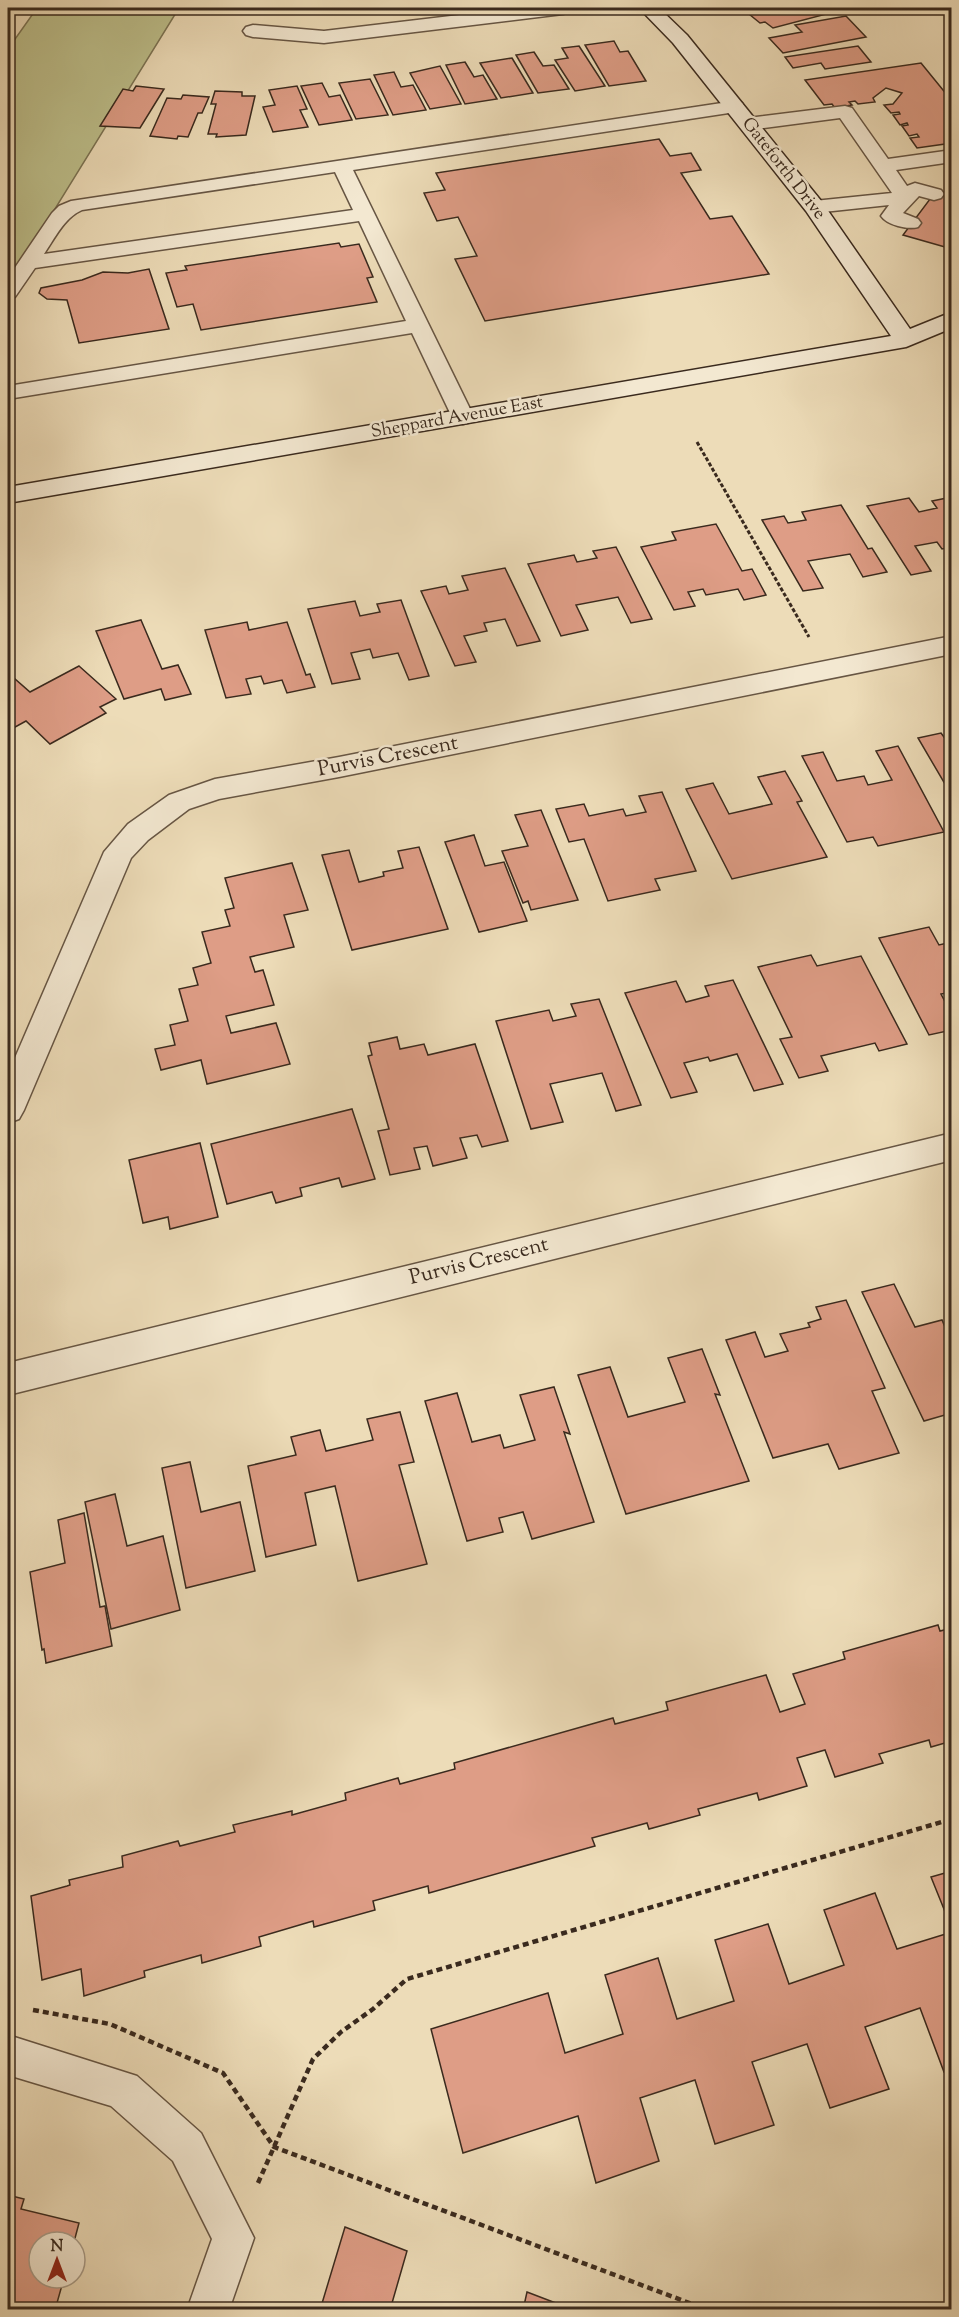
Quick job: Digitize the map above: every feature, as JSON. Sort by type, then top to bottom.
[{"type":"street","points":[[253,31],[324,38],[563,8]]},
{"type":"street","name":"Gateforth Drive","points":[[648,8],[680,39],[814,207],[906,340]]},
{"type":"street","name":"Sheppard Avenue East","points":[[906,340],[951,319]]},
{"type":"street","name":"Sheppard Avenue East","points":[[8,495],[906,340],[951,344]]},
{"type":"street","name":"Purvis Crescent","points":[[8,1110],[119,852],[138,832],[179,802],[215,789],[951,645]]},
{"type":"street","name":"Purvis Crescent","points":[[8,1379],[951,1146]]},
{"type":"lane","points":[[8,292],[59,217],[66,210],[78,206],[735,107]]},
{"type":"lane","points":[[748,124],[845,112],[905,197]]},
{"type":"lane","points":[[883,166],[951,156]]},
{"type":"lane","points":[[342,166],[463,417]]},
{"type":"lane","points":[[905,197],[891,216],[911,223]]},
{"type":"lane","points":[[814,207],[905,197],[930,200]]},
{"type":"lane","points":[[27,263],[366,214]]},
{"type":"lane","points":[[8,393],[419,325]]},
{"type":"lane","points":[[11,2056],[123,2090],[188,2147],[233,2238],[208,2310]]},
{"type":"path","points":[[697,442],[826,670]]},
{"type":"path","points":[[233,2238],[314,2060],[341,2032],[373,2009],[408,1979],[951,1819]]},
{"type":"path","points":[[11,2056],[28,2009],[110,2024],[224,2073],[274,2147],[708,2310]]},
{"type":"green space","points":[[37,8],[179,8],[8,285],[8,49]]},
{"type":"building","points":[[756,8],[761,10],[828,8],[834,12],[773,28],[765,22],[760,23],[744,10]]},
{"type":"building","points":[[846,16],[866,37],[783,53],[769,38],[802,32],[795,25]]},
{"type":"building","points":[[614,41],[620,52],[628,51],[646,81],[609,86],[585,45]]},
{"type":"building","points":[[579,46],[605,86],[575,91],[555,60],[568,58],[562,48]]},
{"type":"building","points":[[858,46],[871,62],[825,69],[821,63],[793,68],[785,57]]},
{"type":"building","points":[[534,52],[543,66],[554,65],[569,89],[538,93],[516,55]]},
{"type":"building","points":[[512,58],[533,93],[501,98],[480,63]]},
{"type":"building","points":[[465,62],[474,77],[483,75],[497,99],[465,104],[446,65]]},
{"type":"building","points":[[921,63],[952,101],[952,143],[917,148],[910,138],[919,137],[917,134],[909,136],[902,126],[908,125],[907,123],[900,125],[893,115],[900,114],[899,112],[891,113],[884,105],[893,104],[902,93],[886,88],[873,98],[875,102],[858,104],[855,101],[849,102],[852,105],[835,108],[832,104],[824,105],[805,80]]},
{"type":"building","points":[[440,66],[461,104],[430,109],[410,73]]},
{"type":"building","points":[[394,72],[401,87],[413,85],[426,110],[393,115],[374,75]]},
{"type":"building","points":[[370,79],[388,115],[356,119],[339,83]]},
{"type":"building","points":[[322,83],[329,97],[340,95],[352,120],[319,125],[301,86]]},
{"type":"building","points":[[136,86],[164,89],[140,128],[100,126],[123,89],[133,91]]},
{"type":"building","points":[[297,86],[307,109],[300,110],[308,127],[273,132],[263,107],[275,105],[269,90]]},
{"type":"building","points":[[215,91],[242,92],[242,96],[255,96],[246,135],[216,137],[217,134],[208,134],[216,104],[211,104]]},
{"type":"building","points":[[183,95],[209,97],[202,113],[198,113],[188,137],[178,136],[177,139],[150,136],[167,98],[181,99]]},
{"type":"building","points":[[659,139],[670,156],[691,153],[701,170],[681,173],[710,219],[732,216],[769,274],[485,321],[455,259],[477,256],[458,217],[437,221],[424,193],[445,190],[436,173]]},
{"type":"building","points":[[936,191],[952,195],[952,249],[903,235]]},
{"type":"building","points":[[339,243],[341,247],[359,244],[373,277],[367,278],[377,302],[201,330],[193,304],[177,307],[166,273],[187,270],[185,266]]},
{"type":"building","points":[[149,269],[169,329],[79,343],[67,300],[47,299],[39,293],[41,288],[82,280],[103,272],[128,273]]},
{"type":"building","points":[[952,497],[952,547],[942,549],[937,542],[915,546],[931,571],[911,575],[867,506],[909,498],[919,512],[937,508],[932,501]]},
{"type":"building","points":[[841,505],[868,549],[872,548],[887,572],[863,577],[850,554],[808,561],[823,588],[803,591],[762,520],[784,516],[788,523],[806,520],[802,512]]},
{"type":"building","points":[[716,524],[742,571],[752,569],[766,595],[744,600],[738,589],[706,595],[703,589],[688,592],[695,606],[674,610],[641,547],[676,540],[672,532]]},
{"type":"building","points":[[616,547],[652,619],[631,623],[618,597],[576,605],[588,630],[561,636],[528,564],[574,555],[577,562],[597,558],[593,551]]},
{"type":"building","points":[[505,568],[540,641],[517,646],[505,619],[484,623],[487,631],[464,636],[476,662],[455,666],[421,591],[446,586],[449,594],[468,590],[462,576]]},
{"type":"building","points":[[401,600],[429,676],[409,680],[398,653],[373,658],[370,649],[351,653],[360,679],[332,684],[308,609],[355,601],[360,616],[380,612],[377,604]]},
{"type":"building","points":[[141,620],[162,669],[178,665],[191,694],[165,700],[161,689],[124,699],[96,631]]},
{"type":"building","points":[[247,622],[249,630],[287,622],[306,675],[310,674],[315,687],[287,693],[282,680],[264,684],[261,676],[246,679],[251,694],[226,698],[205,630]]},
{"type":"building","points":[[79,666],[116,699],[100,707],[106,713],[50,744],[26,721],[8,731],[8,684],[15,679],[30,692]]},
{"type":"building","points":[[941,733],[952,748],[952,796],[918,738]]},
{"type":"building","points":[[898,746],[944,832],[878,846],[873,837],[847,842],[802,756],[823,752],[837,781],[864,776],[868,785],[892,780],[876,751]]},
{"type":"building","points":[[785,771],[802,801],[797,802],[827,857],[732,879],[686,789],[713,783],[729,814],[772,804],[758,777]]},
{"type":"building","points":[[662,792],[696,871],[655,879],[660,890],[608,901],[584,839],[569,842],[556,809],[584,804],[589,816],[623,809],[626,816],[646,812],[639,796]]},
{"type":"building","points":[[541,810],[578,900],[531,910],[528,901],[523,903],[502,851],[528,846],[515,815]]},
{"type":"building","points":[[474,835],[485,866],[504,862],[527,921],[479,932],[445,842]]},
{"type":"building","points":[[419,847],[448,929],[352,950],[322,855],[349,850],[359,882],[384,876],[383,872],[403,868],[398,851]]},
{"type":"building","points":[[292,863],[308,910],[284,915],[294,947],[250,957],[255,972],[263,970],[274,1005],[226,1016],[231,1033],[276,1023],[290,1064],[207,1084],[201,1060],[161,1070],[155,1049],[175,1045],[170,1025],[188,1021],[179,989],[198,985],[193,968],[211,963],[202,932],[230,926],[225,910],[234,908],[225,878]]},
{"type":"building","points":[[929,927],[939,945],[952,942],[952,992],[941,994],[952,1015],[952,1030],[929,1035],[879,938]]},
{"type":"building","points":[[811,955],[817,966],[861,956],[907,1044],[879,1051],[875,1043],[821,1056],[828,1071],[799,1078],[780,1039],[792,1037],[758,967]]},
{"type":"building","points":[[733,980],[783,1084],[754,1091],[737,1054],[710,1061],[708,1057],[684,1063],[697,1092],[671,1098],[625,993],[676,981],[686,1002],[709,996],[705,986]]},
{"type":"building","points":[[599,999],[641,1105],[616,1111],[602,1073],[550,1084],[563,1122],[531,1129],[496,1021],[549,1010],[553,1021],[576,1016],[571,1004]]},
{"type":"building","points":[[397,1037],[400,1049],[424,1044],[428,1055],[475,1044],[508,1141],[482,1147],[477,1135],[460,1138],[467,1158],[433,1166],[427,1146],[414,1148],[420,1169],[390,1175],[378,1131],[389,1129],[368,1056],[372,1055],[369,1043]]},
{"type":"building","points":[[352,1109],[375,1179],[342,1187],[339,1178],[300,1188],[302,1196],[276,1203],[272,1192],[227,1204],[211,1144]]},
{"type":"building","points":[[200,1143],[218,1217],[170,1229],[168,1217],[143,1223],[129,1160]]},
{"type":"building","points":[[894,1284],[915,1327],[942,1320],[948,1334],[952,1333],[952,1413],[924,1421],[862,1292]]},
{"type":"building","points":[[846,1300],[885,1388],[872,1391],[899,1453],[839,1469],[828,1444],[773,1458],[726,1340],[755,1332],[765,1357],[788,1351],[780,1334],[810,1327],[808,1323],[821,1319],[816,1307]]},
{"type":"building","points":[[702,1349],[720,1395],[715,1394],[749,1481],[626,1514],[578,1375],[610,1367],[628,1417],[685,1402],[668,1358]]},
{"type":"building","points":[[554,1387],[570,1434],[564,1432],[594,1522],[532,1539],[523,1512],[499,1518],[503,1532],[467,1541],[425,1401],[457,1393],[472,1442],[500,1435],[504,1448],[535,1440],[520,1395]]},
{"type":"building","points":[[400,1412],[414,1462],[399,1465],[427,1564],[358,1581],[335,1486],[305,1493],[316,1545],[266,1557],[248,1466],[296,1455],[291,1437],[320,1430],[326,1451],[373,1440],[367,1419]]},
{"type":"building","points":[[190,1462],[201,1512],[240,1502],[255,1571],[186,1588],[162,1468]]},
{"type":"building","points":[[115,1494],[127,1546],[163,1536],[180,1610],[111,1629],[85,1502]]},
{"type":"building","points":[[84,1513],[100,1607],[105,1606],[112,1646],[46,1663],[30,1572],[65,1563],[58,1520]]},
{"type":"building","points":[[938,1625],[940,1631],[952,1628],[952,1741],[931,1747],[929,1740],[879,1754],[883,1763],[835,1777],[825,1750],[797,1758],[807,1786],[759,1800],[757,1793],[698,1809],[700,1815],[649,1829],[647,1823],[592,1838],[595,1846],[429,1893],[428,1886],[373,1901],[375,1910],[314,1927],[313,1921],[259,1937],[261,1946],[202,1963],[201,1955],[144,1971],[145,1977],[84,1996],[81,1969],[42,1980],[31,1896],[70,1885],[69,1880],[123,1867],[122,1856],[178,1841],[180,1846],[235,1832],[233,1825],[292,1811],[292,1815],[346,1800],[345,1793],[398,1778],[400,1784],[455,1769],[454,1763],[613,1718],[615,1724],[668,1710],[666,1702],[766,1675],[780,1712],[805,1704],[793,1674],[845,1659],[843,1652]]},
{"type":"building","points":[[952,1871],[952,1929],[931,1877]]},
{"type":"building","points":[[875,1893],[897,1949],[952,1932],[952,2070],[944,2072],[920,2008],[865,2027],[889,2089],[830,2108],[807,2044],[752,2062],[774,2125],[715,2144],[695,2080],[640,2098],[659,2161],[596,2183],[578,2116],[463,2153],[431,2029],[548,1993],[565,2053],[623,2034],[605,1975],[658,1958],[677,2019],[734,2001],[715,1940],[768,1924],[789,1984],[844,1965],[824,1910]]},
{"type":"building","points":[[8,2195],[24,2199],[21,2209],[79,2223],[77,2230],[27,2230],[27,2290],[61,2290],[55,2310],[8,2310]]},
{"type":"building","points":[[345,2227],[407,2251],[390,2310],[320,2310]]},
{"type":"building","points":[[527,2292],[574,2310],[523,2310]]}]
